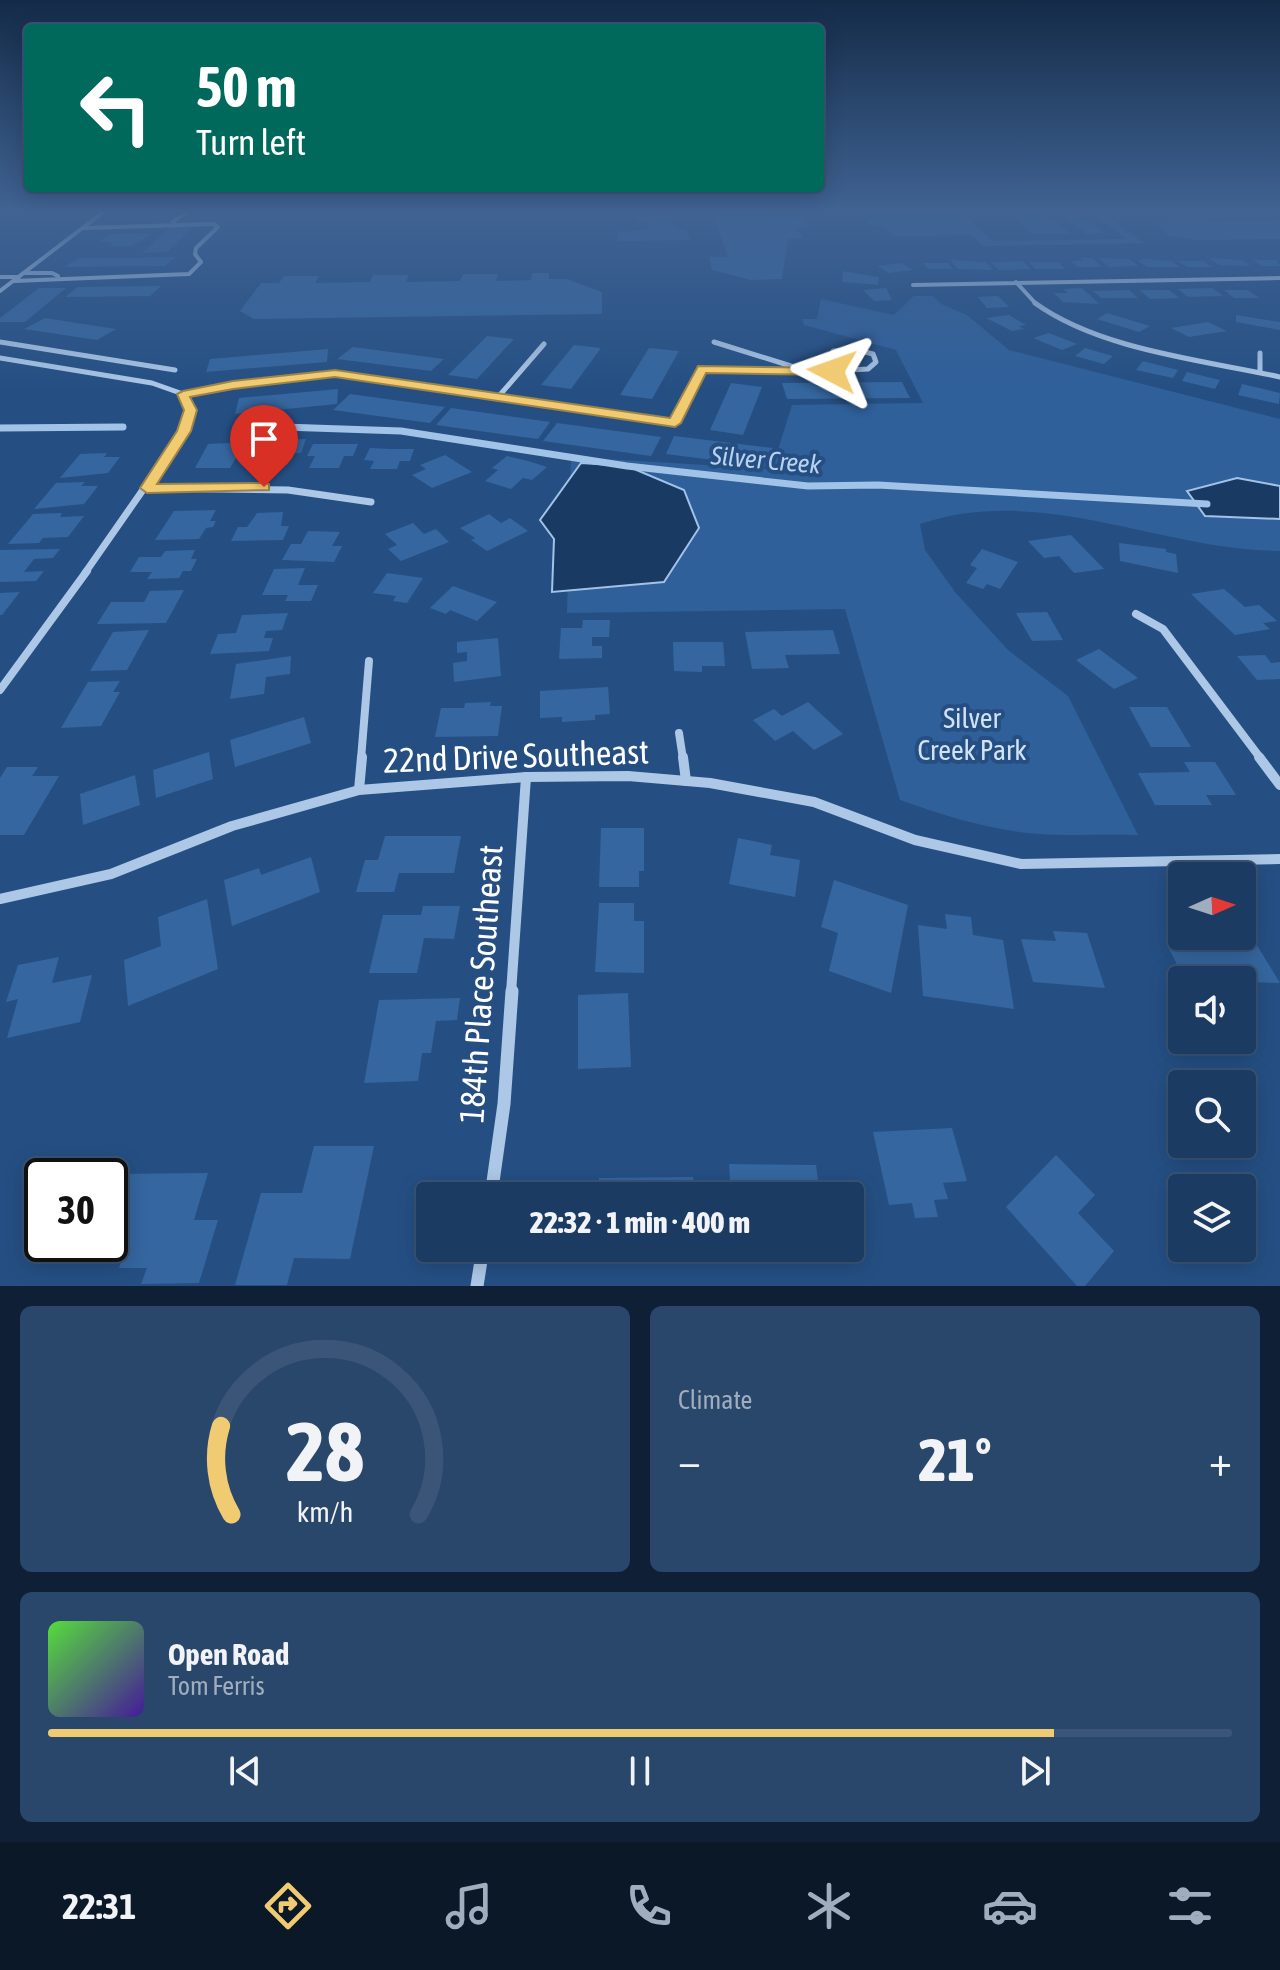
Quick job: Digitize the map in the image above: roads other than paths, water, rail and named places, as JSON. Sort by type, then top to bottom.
[{"type":"street","points":[[0,291],[28,270]]},
{"type":"street","points":[[14,281],[189,274],[193,270]]},
{"type":"street","points":[[0,277],[52,273],[59,277]]},
{"type":"street","points":[[913,285],[1280,278]]},
{"type":"street","points":[[1016,282],[1038,306],[1071,324],[1129,342],[1280,377]]},
{"type":"street","points":[[0,342],[175,370]]},
{"type":"street","points":[[714,342],[800,369]]},
{"type":"street","points":[[499,396],[544,344]]},
{"type":"street","points":[[0,358],[152,383],[183,394],[233,385],[335,374],[675,423],[702,369],[832,371],[868,369],[876,362],[873,354],[856,347],[833,351],[832,371]]},
{"type":"street","points":[[1260,353],[1260,372]]},
{"type":"street","points":[[89,373],[114,360]]},
{"type":"street","points":[[0,690],[147,488],[184,431],[190,410],[183,394]]},
{"type":"street","points":[[147,488],[264,487],[334,494],[371,502]]},
{"type":"street","points":[[1136,614],[1163,629],[1280,785]]},
{"type":"street","points":[[359,790],[369,661]]},
{"type":"street","points":[[679,733],[686,781]]},
{"type":"street","name":"22nd Drive Southeast","points":[[0,899],[111,874],[232,826],[359,790],[526,777],[628,776],[686,781],[814,802],[915,840],[1021,864],[1280,859]]},
{"type":"street","name":"184th Place Southeast","points":[[493,1182],[504,1104],[526,777]]},
{"type":"street","points":[[477,1286],[481,1262]]},
{"type":"waterway","name":"Silver Creek","points":[[251,426],[401,431],[627,466],[808,486],[878,485],[1207,504]]},
{"type":"waterway","name":"Silver Creek","points":[[0,428],[123,427]]},
{"type":"park label","name":"Silver Creek Park","points":[[972,734]]}]
